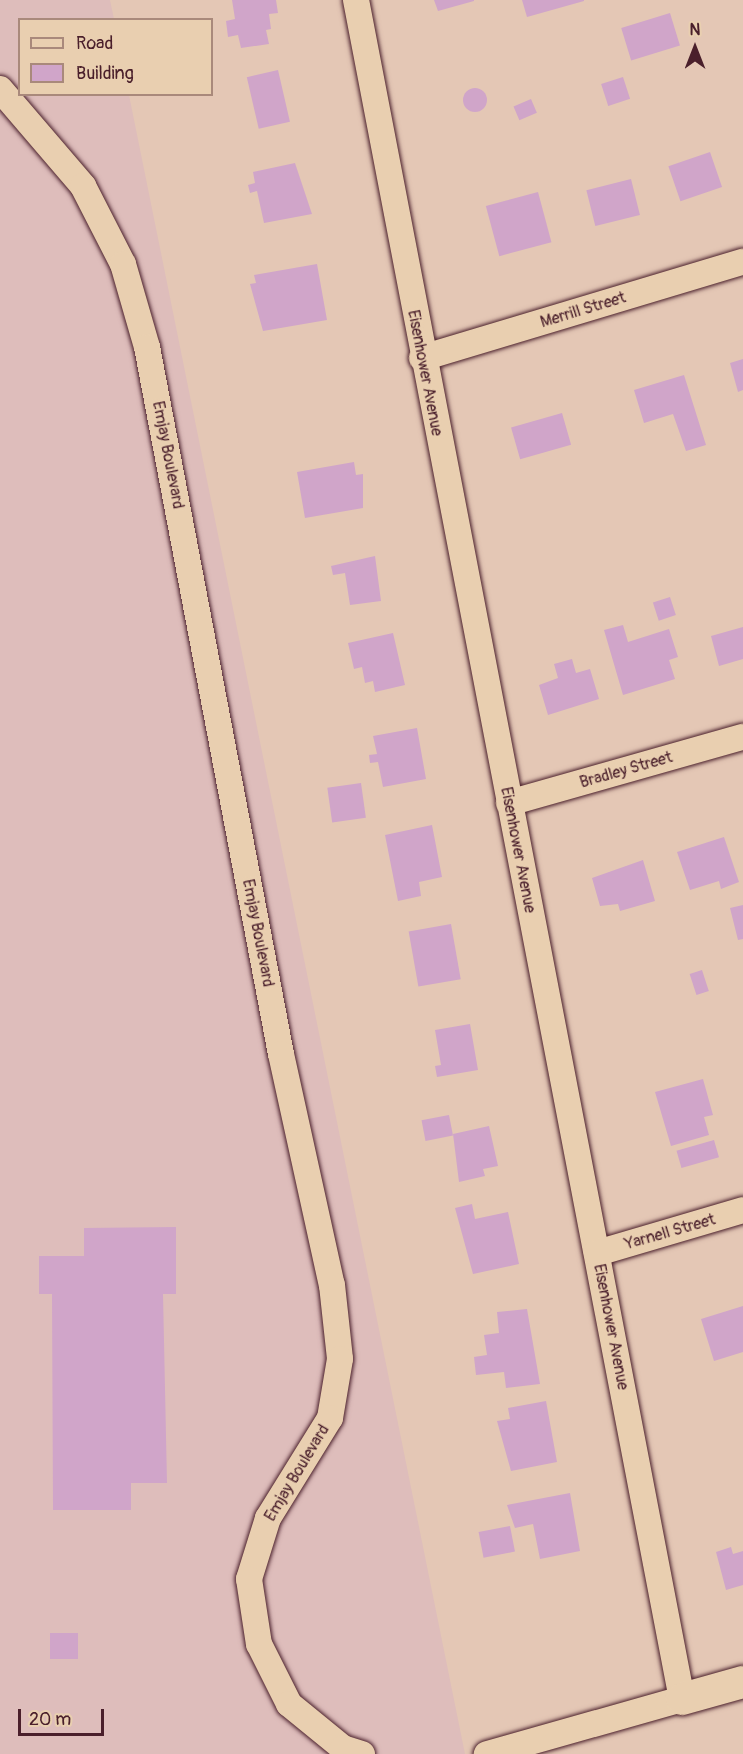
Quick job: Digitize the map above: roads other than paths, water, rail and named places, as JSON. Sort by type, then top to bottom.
[{"type":"street","name":"Eisenhower Avenue","points":[[356,0],[422,358],[682,1699]]},
{"type":"street","name":"Emjay Boulevard","points":[[0,89],[83,186],[123,264],[147,347],[281,1054],[332,1285],[340,1359],[330,1418],[268,1518],[249,1579],[259,1644],[289,1704],[343,1748],[362,1754]]},
{"type":"street","name":"Merrill Street","points":[[422,358],[743,262]]},
{"type":"street","name":"Bradley Street","points":[[509,803],[743,737]]},
{"type":"street","name":"Yarnell Street","points":[[597,1253],[743,1210]]},
{"type":"street","points":[[487,1754],[743,1682]]}]
